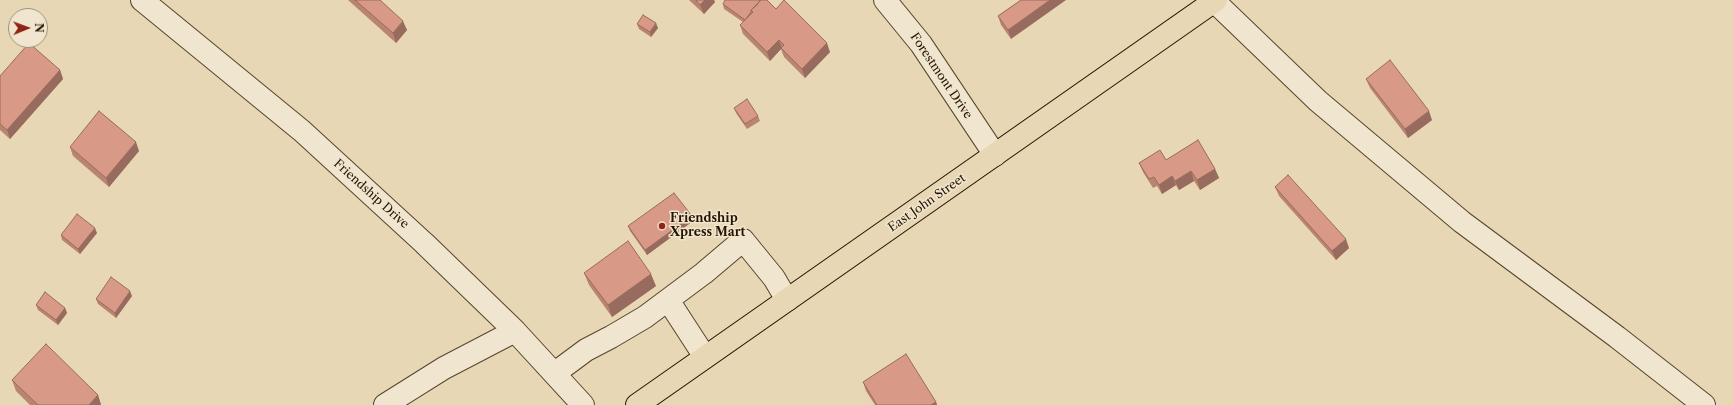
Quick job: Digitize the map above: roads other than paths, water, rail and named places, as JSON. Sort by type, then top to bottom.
[{"type":"main road","name":"East John Street","points":[[637,405],[1215,1]]},
{"type":"street","name":"Friendship Drive","points":[[142,0],[302,131],[424,243],[515,331],[583,405]]},
{"type":"street","name":"Forestmont Drive","points":[[885,0],[921,44],[994,155]]},
{"type":"street","points":[[1215,1],[1318,100],[1462,222],[1617,337],[1704,405]]},
{"type":"street","points":[[555,373],[586,350],[645,317],[704,273],[743,240],[774,278],[787,300]]},
{"type":"street","points":[[668,300],[706,357]]},
{"type":"street","points":[[385,405],[444,368],[515,331]]},
{"type":"place","name":"Friendship Xpress Mart","points":[[662,226]]}]
